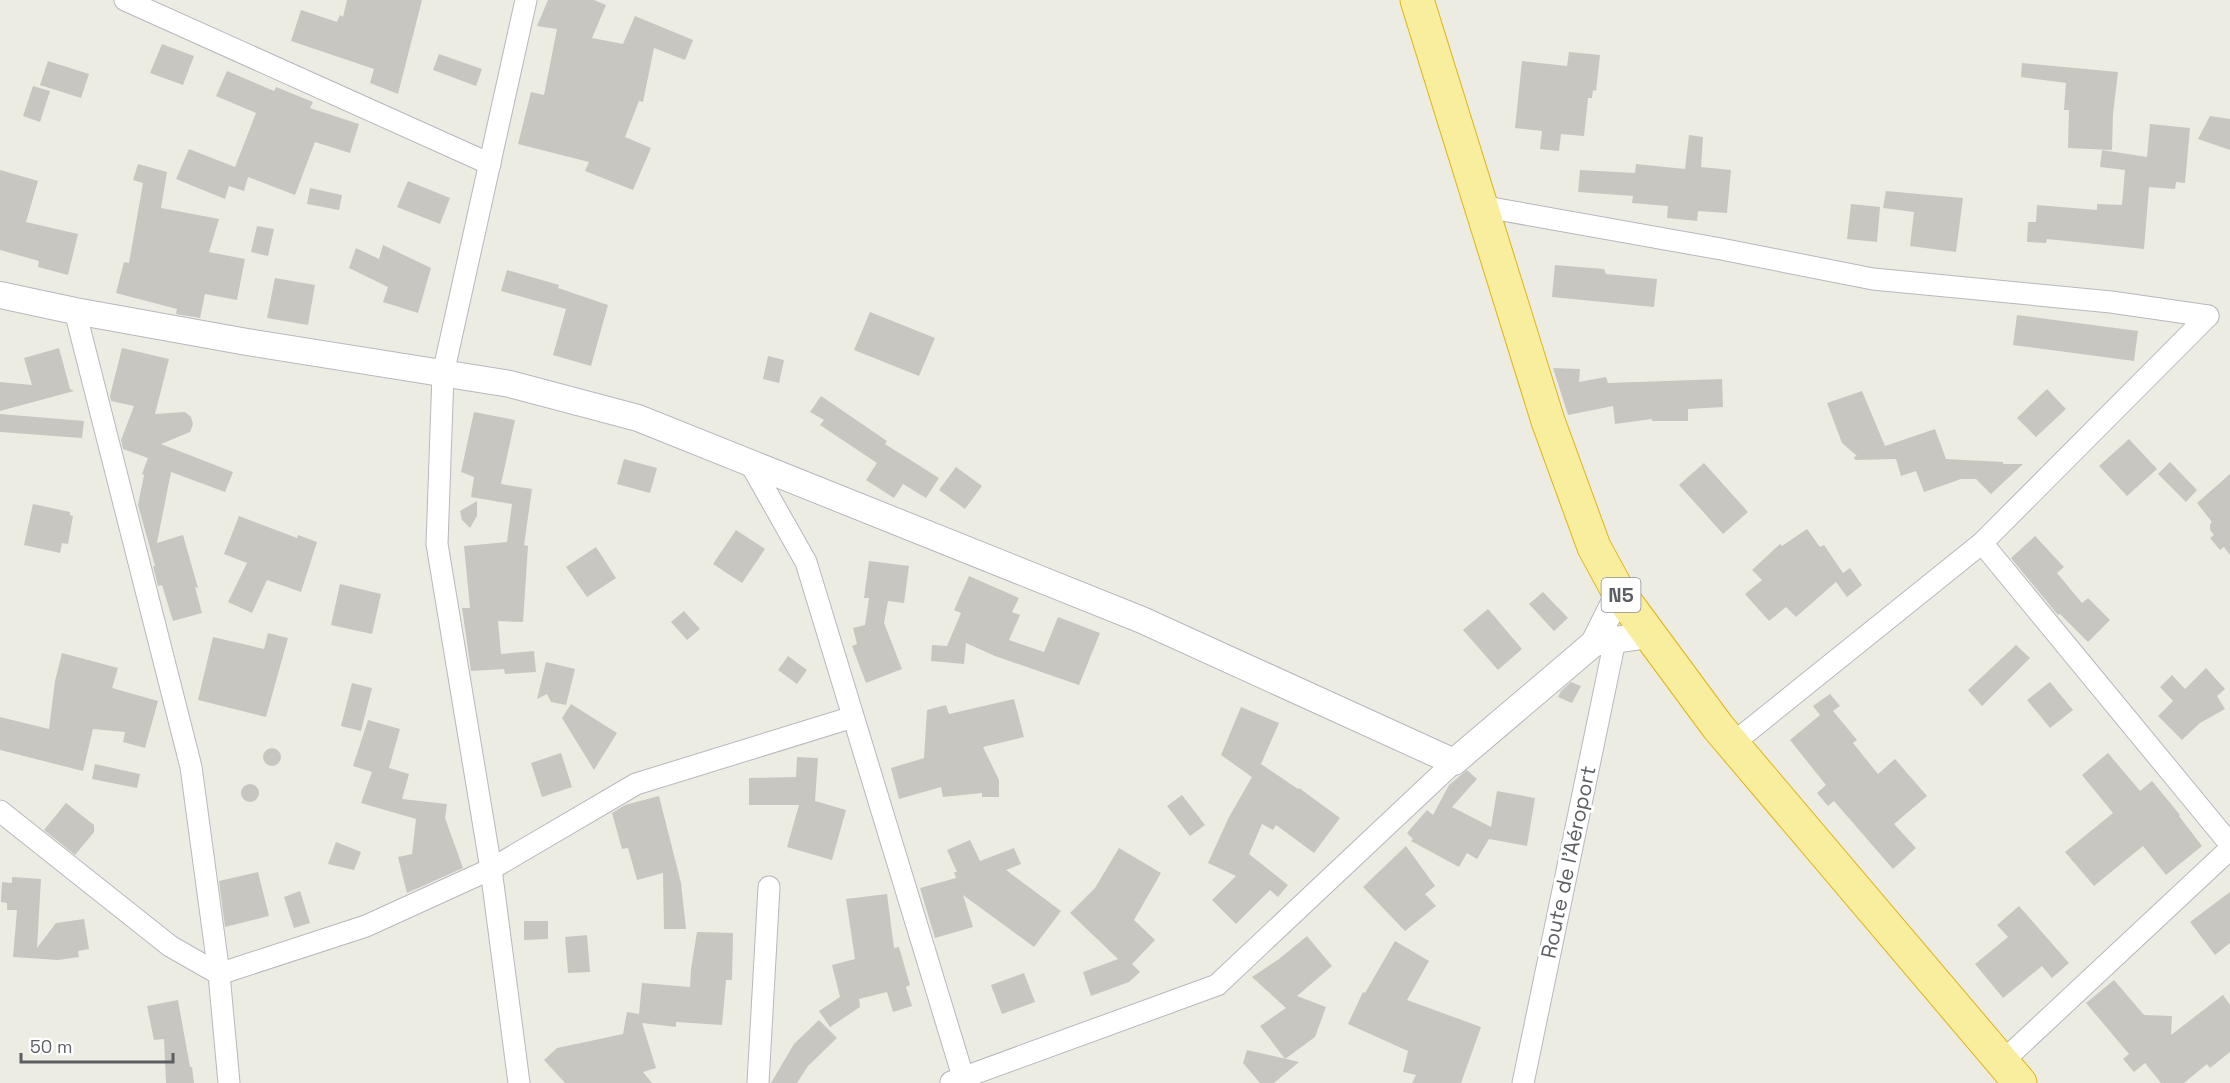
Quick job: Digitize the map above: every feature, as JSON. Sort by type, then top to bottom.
[{"type":"highway","name":"N5","points":[[1417,0],[1548,421],[1594,547],[1619,593],[1732,744],[2011,1072]]},
{"type":"street","points":[[125,0],[490,164]]},
{"type":"street","points":[[519,1083],[491,868],[437,544],[443,374],[526,0]]},
{"type":"street","points":[[1480,206],[1873,279],[2111,302],[2208,316],[1982,543],[1732,744]]},
{"type":"street","points":[[0,295],[247,342],[510,384],[638,418],[1142,620],[1454,762]]},
{"type":"street","points":[[75,311],[191,767],[219,974],[228,1083]]},
{"type":"street","points":[[750,463],[806,562],[959,1081],[1217,985],[1454,762],[1605,642],[1649,635]]},
{"type":"street","points":[[1982,543],[2230,843]]},
{"type":"street","points":[[1605,642],[1619,593]]},
{"type":"street","name":"Route de l'Aéroport","points":[[1523,1083],[1605,642]]},
{"type":"street","points":[[0,811],[171,946],[219,974],[366,926],[491,868],[636,784],[853,717]]},
{"type":"street","points":[[2011,1072],[2230,849]]},
{"type":"street","points":[[758,1083],[769,887]]},
{"type":"building","points":[[347,0],[422,0],[398,94],[370,83],[374,69],[291,41],[301,10],[337,22],[340,15],[343,17]]},
{"type":"building","points":[[548,0],[594,0],[606,5],[592,38],[623,44],[635,16],[693,40],[685,60],[654,48],[643,102],[639,101],[625,137],[651,148],[633,190],[585,171],[589,162],[518,144],[531,92],[544,95],[557,29],[537,26]]},
{"type":"building","points":[[162,44],[194,56],[183,85],[150,73]]},
{"type":"building","points":[[1569,52],[1600,55],[1596,91],[1593,90],[1592,98],[1588,98],[1584,136],[1561,134],[1559,151],[1540,149],[1542,131],[1515,128],[1522,61],[1567,66]]},
{"type":"building","points":[[439,54],[482,69],[476,86],[433,70]]},
{"type":"building","points":[[48,61],[89,74],[81,98],[40,85]]},
{"type":"building","points":[[2022,63],[2118,72],[2112,150],[2068,148],[2069,110],[2064,110],[2066,83],[2021,77]]},
{"type":"building","points":[[227,71],[274,91],[276,87],[313,102],[310,108],[359,124],[350,153],[315,142],[295,195],[248,177],[244,191],[229,186],[225,199],[176,179],[189,149],[235,167],[256,113],[216,96]]},
{"type":"building","points":[[33,86],[50,91],[40,122],[23,116]]},
{"type":"building","points":[[2210,116],[2230,119],[2230,150],[2198,139]]},
{"type":"building","points":[[2150,124],[2190,128],[2185,183],[2176,182],[2175,189],[2149,187],[2144,249],[2047,239],[2046,243],[2027,242],[2028,222],[2036,222],[2037,205],[2097,210],[2097,204],[2122,205],[2125,170],[2100,167],[2102,150],[2147,157]]},
{"type":"building","points":[[1689,135],[1703,137],[1701,167],[1731,170],[1727,213],[1698,211],[1697,221],[1667,218],[1668,206],[1632,203],[1633,196],[1578,192],[1580,170],[1635,173],[1636,164],[1685,169]]},
{"type":"building","points":[[138,164],[167,172],[161,208],[219,219],[209,252],[245,259],[237,300],[205,294],[200,318],[176,314],[177,309],[116,293],[124,262],[129,263],[143,183],[133,180]]},
{"type":"building","points":[[0,170],[38,181],[26,222],[78,234],[68,275],[38,267],[39,261],[0,250]]},
{"type":"building","points":[[408,181],[450,198],[440,224],[397,207]]},
{"type":"building","points":[[310,188],[342,195],[339,210],[307,204]]},
{"type":"building","points":[[1886,191],[1963,198],[1956,252],[1910,246],[1914,212],[1883,208]]},
{"type":"building","points":[[1851,204],[1880,207],[1877,242],[1847,239]]},
{"type":"building","points":[[257,226],[274,229],[268,256],[251,252]]},
{"type":"building","points":[[383,245],[431,268],[418,313],[383,302],[388,287],[349,268],[356,248],[379,259]]},
{"type":"building","points":[[1555,265],[1604,269],[1606,274],[1657,279],[1654,307],[1552,297]]},
{"type":"building","points":[[507,270],[559,285],[558,288],[608,305],[591,366],[553,355],[566,309],[501,291]]},
{"type":"building","points":[[275,278],[315,285],[308,325],[267,318]]},
{"type":"building","points":[[870,312],[935,338],[919,376],[854,350]]},
{"type":"building","points":[[2017,315],[2138,331],[2134,361],[2013,345]]},
{"type":"building","points":[[59,348],[70,389],[74,391],[0,411],[0,382],[32,385],[24,358]]},
{"type":"building","points":[[122,348],[169,359],[155,414],[185,412],[191,417],[193,424],[190,432],[161,444],[233,472],[225,492],[171,472],[157,543],[183,535],[198,588],[195,587],[202,613],[173,621],[162,585],[158,586],[153,566],[155,566],[138,505],[144,475],[142,474],[148,458],[123,449],[121,440],[134,406],[111,401],[110,396]]},
{"type":"building","points":[[768,356],[784,360],[779,383],[763,379]]},
{"type":"building","points":[[1553,368],[1580,369],[1579,382],[1606,377],[1608,383],[1722,379],[1723,407],[1688,409],[1688,421],[1652,421],[1652,419],[1615,424],[1613,406],[1568,415]]},
{"type":"building","points":[[2047,389],[2066,409],[2036,437],[2017,418]]},
{"type":"building","points":[[1862,391],[1885,446],[1935,429],[1946,459],[2023,464],[1991,494],[1976,479],[1961,479],[1924,492],[1916,471],[1901,476],[1896,459],[1855,460],[1854,457],[1857,456],[1842,443],[1827,403]]},
{"type":"building","points":[[821,396],[887,441],[885,444],[939,478],[926,498],[903,484],[894,498],[866,480],[877,463],[820,425],[824,420],[810,412]]},
{"type":"building","points":[[474,412],[515,420],[501,484],[532,489],[524,545],[528,546],[523,622],[498,621],[501,654],[534,651],[536,672],[505,674],[504,669],[471,671],[462,608],[470,608],[464,546],[507,542],[512,504],[471,497],[474,477],[461,472]]},
{"type":"building","points":[[0,414],[84,421],[82,438],[0,432]]},
{"type":"building","points":[[2129,439],[2157,469],[2127,496],[2099,466]]},
{"type":"building","points":[[624,459],[657,468],[650,493],[617,484]]},
{"type":"building","points":[[2170,462],[2197,490],[2186,502],[2158,474]]},
{"type":"building","points":[[1704,463],[1748,512],[1723,534],[1679,485]]},
{"type":"building","points":[[956,467],[982,486],[965,509],[939,490]]},
{"type":"building","points":[[2230,474],[2230,555],[2224,547],[2220,550],[2210,538],[2214,535],[2210,530],[2212,522],[2197,503]]},
{"type":"building","points":[[477,501],[477,516],[470,528],[462,520],[460,511]]},
{"type":"building","points":[[33,504],[70,512],[73,516],[68,544],[62,543],[60,553],[24,545]]},
{"type":"building","points":[[239,516],[297,538],[298,535],[317,542],[301,592],[267,580],[252,613],[228,602],[247,563],[224,554]]},
{"type":"building","points":[[1807,529],[1820,547],[1824,545],[1843,573],[1850,568],[1862,585],[1847,597],[1836,582],[1796,617],[1786,607],[1769,621],[1745,594],[1762,580],[1752,570],[1780,544],[1782,546]]},
{"type":"building","points":[[736,530],[765,549],[742,583],[713,564]]},
{"type":"building","points":[[2035,536],[2064,567],[2057,573],[2082,603],[2088,598],[2110,620],[2088,642],[2060,614],[2058,615],[2011,558]]},
{"type":"building","points":[[596,547],[616,578],[587,597],[566,567]]},
{"type":"building","points":[[869,561],[909,566],[904,603],[888,601],[884,623],[902,669],[866,683],[852,646],[857,644],[853,628],[865,625],[869,598],[864,598]]},
{"type":"building","points":[[969,576],[1019,598],[1012,612],[1020,615],[1009,640],[1044,652],[1058,617],[1100,633],[1079,685],[995,656],[966,643],[964,664],[931,661],[932,645],[947,646],[961,613],[954,610]]},
{"type":"building","points":[[340,584],[381,594],[372,634],[331,625]]},
{"type":"building","points":[[1543,592],[1568,618],[1554,631],[1529,604]]},
{"type":"building","points":[[1488,609],[1522,649],[1498,670],[1463,630]]},
{"type":"building","points":[[684,611],[700,629],[687,640],[671,622]]},
{"type":"building","points":[[268,633],[288,638],[266,717],[198,700],[213,637],[264,649]]},
{"type":"building","points":[[2016,645],[2030,658],[1982,706],[1968,690]]},
{"type":"building","points":[[62,653],[118,668],[112,688],[158,701],[145,748],[123,742],[125,732],[93,729],[83,771],[0,750],[0,717],[49,729],[55,681]]},
{"type":"building","points":[[788,656],[807,670],[797,684],[778,670]]},
{"type":"building","points":[[546,662],[575,669],[566,705],[551,702],[547,694],[537,699]]},
{"type":"building","points":[[2206,668],[2225,689],[2217,696],[2225,709],[2200,723],[2182,740],[2158,716],[2173,701],[2160,687],[2172,675],[2185,689]]},
{"type":"building","points":[[1571,682],[1581,686],[1572,703],[1558,697]]},
{"type":"building","points":[[2050,682],[2073,710],[2050,728],[2027,700]]},
{"type":"building","points":[[352,683],[372,688],[361,731],[341,726]]},
{"type":"building","points":[[1830,694],[1840,706],[1833,711],[1857,740],[1853,743],[1878,774],[1895,759],[1927,796],[1894,824],[1916,848],[1893,869],[1834,801],[1828,806],[1817,793],[1826,785],[1790,740],[1820,715],[1813,706]]},
{"type":"building","points":[[1014,699],[1024,737],[983,747],[999,780],[999,797],[982,797],[982,793],[943,797],[941,787],[899,799],[891,768],[924,758],[927,710],[946,705],[949,714]]},
{"type":"building","points":[[571,704],[617,733],[594,770],[562,718]]},
{"type":"building","points":[[1241,707],[1279,723],[1261,764],[1340,818],[1314,853],[1276,825],[1273,830],[1262,824],[1249,854],[1288,885],[1278,897],[1270,890],[1236,924],[1212,900],[1236,876],[1208,863],[1229,817],[1252,777],[1221,755]]},
{"type":"building","points":[[368,720],[400,729],[389,768],[409,774],[402,799],[447,804],[445,818],[463,868],[407,893],[398,857],[412,854],[416,819],[361,803],[372,772],[353,766]]},
{"type":"building","points":[[272,748],[278,751],[281,757],[278,763],[272,766],[266,763],[263,757],[266,751]]},
{"type":"building","points":[[561,753],[572,787],[542,797],[531,763]]},
{"type":"building","points":[[2108,753],[2140,791],[2152,781],[2202,846],[2166,875],[2143,846],[2094,886],[2065,852],[2113,813],[2082,775]]},
{"type":"building","points":[[797,757],[818,758],[815,801],[846,810],[832,860],[787,847],[799,805],[749,805],[749,778],[796,777]]},
{"type":"building","points":[[95,764],[140,774],[137,788],[92,779]]},
{"type":"building","points":[[1467,770],[1477,779],[1452,807],[1491,827],[1497,791],[1535,798],[1527,846],[1489,839],[1477,859],[1467,853],[1459,867],[1411,841],[1413,839],[1407,833],[1427,810],[1433,815],[1449,785]]},
{"type":"building","points":[[250,784],[256,787],[259,793],[256,799],[250,802],[244,799],[241,793],[244,787]]},
{"type":"building","points":[[1182,795],[1205,825],[1190,836],[1167,806]]},
{"type":"building","points":[[659,796],[681,883],[686,929],[664,929],[663,873],[637,880],[628,848],[622,849],[612,813],[625,805]]},
{"type":"building","points":[[66,803],[94,825],[94,832],[75,855],[44,830]]},
{"type":"building","points":[[970,840],[980,861],[1014,848],[1021,864],[1006,870],[1061,911],[1034,947],[963,895],[973,927],[935,938],[920,888],[956,878],[954,872],[957,872],[947,850]]},
{"type":"building","points":[[336,842],[361,852],[354,870],[328,864]]},
{"type":"building","points":[[1406,846],[1435,886],[1425,894],[1436,906],[1405,931],[1363,887]]},
{"type":"building","points":[[1119,848],[1161,873],[1134,920],[1155,940],[1132,964],[1140,972],[1129,982],[1091,996],[1083,972],[1118,959],[1070,913],[1095,888]]},
{"type":"building","points":[[258,872],[269,916],[225,927],[219,881]]},
{"type":"building","points":[[12,877],[41,879],[37,948],[56,923],[84,919],[89,949],[78,951],[79,957],[58,960],[13,957],[17,910],[7,910],[7,903],[1,902],[2,882],[12,883]]},
{"type":"building","points":[[300,891],[310,923],[294,928],[284,897]]},
{"type":"building","points":[[2230,892],[2230,943],[2215,955],[2190,922]]},
{"type":"building","points":[[887,894],[894,948],[899,947],[910,985],[906,987],[912,1006],[893,1012],[887,992],[859,999],[860,1007],[830,1027],[819,1011],[840,997],[832,965],[855,959],[846,899]]},
{"type":"building","points":[[2019,906],[2069,963],[2052,978],[2042,966],[2003,998],[1975,964],[2008,937],[1997,925]]},
{"type":"building","points":[[524,921],[548,921],[548,939],[524,940]]},
{"type":"building","points":[[697,932],[733,933],[732,980],[726,980],[722,1025],[676,1022],[676,1027],[642,1023],[656,1068],[643,1072],[652,1083],[565,1083],[544,1060],[557,1048],[623,1034],[627,1012],[639,1014],[642,983],[690,987]]},
{"type":"building","points":[[587,935],[590,972],[568,973],[565,937]]},
{"type":"building","points":[[1307,936],[1332,966],[1297,996],[1326,1007],[1315,1037],[1285,1059],[1260,1026],[1286,1008],[1252,977]]},
{"type":"building","points":[[1395,941],[1429,961],[1407,1000],[1481,1027],[1461,1083],[1412,1083],[1416,1075],[1403,1072],[1408,1051],[1348,1024],[1363,992],[1365,993]]},
{"type":"building","points":[[1024,973],[1035,1002],[1002,1014],[991,985]]},
{"type":"building","points":[[2114,980],[2144,1015],[2172,1016],[2171,1035],[2223,995],[2230,1005],[2230,1052],[2210,1068],[2207,1064],[2184,1083],[2161,1083],[2145,1063],[2134,1072],[2123,1059],[2129,1054],[2086,1003]]},
{"type":"building","points":[[178,1000],[194,1083],[166,1083],[164,1039],[154,1040],[147,1006]]},
{"type":"building","points":[[819,1020],[837,1038],[808,1066],[797,1083],[771,1083],[794,1044]]},
{"type":"building","points":[[1247,1050],[1299,1062],[1274,1083],[1260,1083],[1243,1063]]}]
